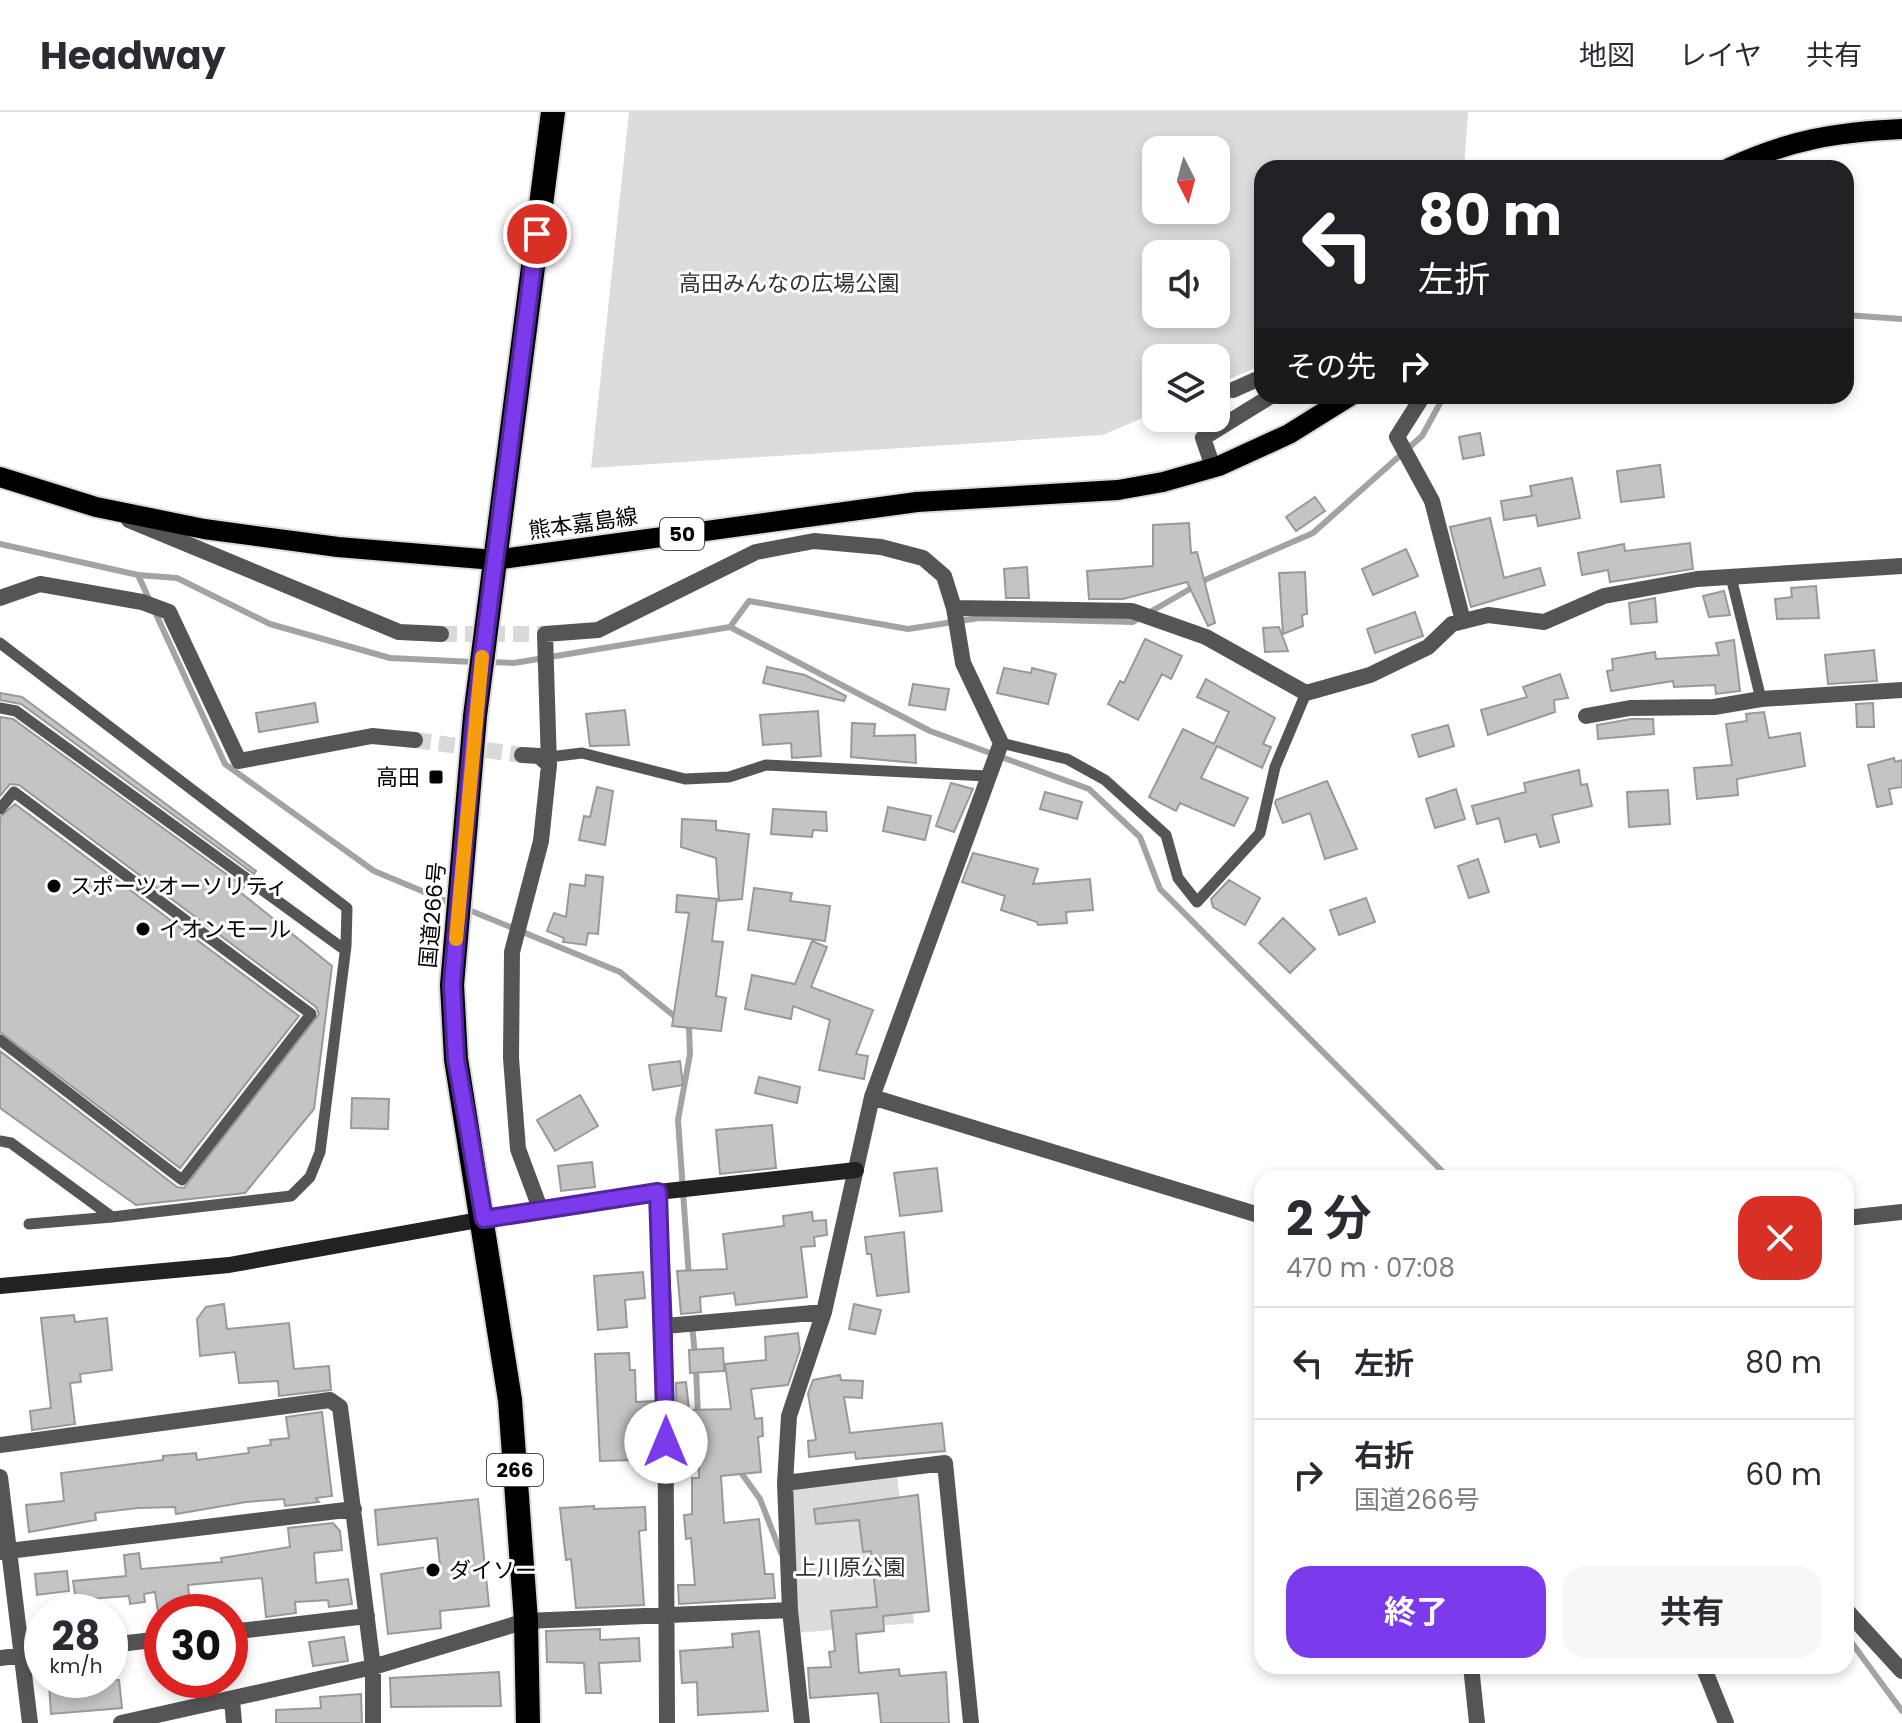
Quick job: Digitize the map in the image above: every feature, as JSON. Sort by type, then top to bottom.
[{"type":"highway","name":"国道266号","points":[[528,1723],[526,1621],[510,1400],[484,1219],[456,1059],[452,985],[475,716],[553,112]]},
{"type":"main road","points":[[1746,160],[1807,138],[1902,129]]},
{"type":"main road","name":"熊本嘉島線","points":[[0,477],[96,507],[204,529],[494,560],[917,502],[1118,490],[1213,467],[1289,434],[1337,404]]},
{"type":"street","points":[[1233,390],[1254,381]]},
{"type":"street","points":[[1213,467],[1203,438],[1231,424],[1260,404]]},
{"type":"street","points":[[1418,404],[1397,437],[1432,501],[1463,621]]},
{"type":"street","points":[[96,507],[399,632],[441,634]]},
{"type":"street","points":[[541,1211],[518,1149],[511,1043],[512,952],[541,841],[549,761],[545,634],[598,630],[756,552],[814,541],[881,547],[923,558],[944,576],[954,608],[963,663],[1001,743],[872,1097],[824,1312],[789,1416],[785,1483],[790,1610],[802,1723]]},
{"type":"street","points":[[954,608],[1132,611],[1206,637],[1306,693],[1370,675],[1428,647],[1452,624],[1488,615],[1544,622],[1604,596],[1697,579],[1902,566]]},
{"type":"street","points":[[0,598],[40,584],[142,602],[169,612],[239,761],[372,736],[415,740]]},
{"type":"street","points":[[1586,716],[1630,708],[1714,707],[1761,699],[1902,690]]},
{"type":"street","points":[[522,755],[539,756],[549,761]]},
{"type":"street","points":[[872,1097],[1254,1214]]},
{"type":"street","points":[[0,1286],[229,1265],[484,1219],[658,1192],[856,1170]]},
{"type":"street","points":[[658,1192],[665,1326],[667,1723]]},
{"type":"street","points":[[1854,1217],[1902,1212]]},
{"type":"street","points":[[665,1326],[824,1312]]},
{"type":"street","points":[[0,1445],[330,1400],[340,1407],[373,1667],[373,1723]]},
{"type":"street","points":[[785,1483],[945,1463],[971,1723]]},
{"type":"street","points":[[0,1477],[5,1551],[30,1723]]},
{"type":"street","points":[[5,1551],[354,1509]]},
{"type":"street","points":[[121,1723],[373,1667],[526,1621],[790,1610]]},
{"type":"street","points":[[248,1630],[367,1616]]},
{"type":"street","points":[[1854,1619],[1902,1671]]},
{"type":"street","points":[[0,1658],[22,1655]]},
{"type":"street","points":[[1472,1674],[1477,1723]]},
{"type":"street","points":[[1706,1674],[1726,1723]]},
{"type":"street","points":[[232,1700],[234,1723]]},
{"type":"lane","points":[[1731,577],[1761,699]]},
{"type":"lane","points":[[0,643],[347,908],[345,950],[320,1152],[310,1177],[291,1196],[29,1224]]},
{"type":"lane","points":[[1001,743],[1067,759],[1105,780],[1166,835],[1178,878],[1197,902],[1260,833],[1275,767],[1306,693]]},
{"type":"lane","points":[[0,708],[16,711],[345,950]]},
{"type":"lane","points":[[549,761],[582,753],[685,779],[729,777],[766,765],[987,776]]},
{"type":"lane","points":[[0,809],[14,792],[311,1014],[182,1180],[0,1040]]},
{"type":"lane","points":[[0,1141],[11,1143],[112,1217]]},
{"type":"green space","name":"高田みんなの広場公園","points":[[629,112],[1468,112],[1465,160],[1254,160],[1254,368],[1230,379],[1230,344],[1142,344],[1142,418],[1103,435],[591,468]]},
{"type":"green space","name":"上川原公園","points":[[897,1475],[914,1623],[796,1633],[789,1482]]},
{"type":"building","points":[[1480,433],[1484,455],[1463,459],[1459,437]]},
{"type":"building","points":[[1660,465],[1664,497],[1621,502],[1617,471]]},
{"type":"building","points":[[1572,478],[1580,518],[1538,526],[1536,515],[1504,520],[1501,501],[1532,496],[1530,486]]},
{"type":"building","points":[[1315,497],[1325,511],[1296,531],[1286,517]]},
{"type":"building","points":[[1490,518],[1504,578],[1540,568],[1545,585],[1471,607],[1450,527]]},
{"type":"building","points":[[1189,523],[1191,553],[1197,552],[1215,623],[1208,626],[1187,582],[1123,599],[1089,599],[1087,571],[1153,566],[1153,525]]},
{"type":"building","points":[[1690,543],[1693,569],[1610,582],[1608,570],[1582,575],[1578,553],[1624,544],[1625,551]]},
{"type":"building","points":[[1406,549],[1418,576],[1373,595],[1362,569]]},
{"type":"building","points":[[1027,567],[1029,598],[1006,598],[1004,569]]},
{"type":"building","points":[[1305,572],[1307,614],[1302,615],[1303,626],[1283,634],[1279,573]]},
{"type":"building","points":[[1816,586],[1819,618],[1777,619],[1775,599],[1792,597],[1791,588]]},
{"type":"building","points":[[1724,591],[1730,615],[1709,617],[1703,596]]},
{"type":"building","points":[[1655,598],[1657,622],[1631,624],[1629,603]]},
{"type":"building","points":[[1415,612],[1423,636],[1375,653],[1367,629]]},
{"type":"building","points":[[1279,627],[1288,651],[1265,652],[1263,628]]},
{"type":"building","points":[[1145,639],[1182,656],[1171,679],[1162,674],[1138,720],[1108,704],[1120,681],[1124,683]]},
{"type":"building","points":[[1734,640],[1740,691],[1716,694],[1715,685],[1674,687],[1673,681],[1611,691],[1607,671],[1613,670],[1612,659],[1655,652],[1656,659],[1719,655],[1716,643]]},
{"type":"building","points":[[1874,650],[1877,681],[1828,684],[1825,655]]},
{"type":"building","points":[[767,667],[805,675],[846,696],[844,701],[763,683]]},
{"type":"building","points":[[1004,668],[1031,673],[1032,668],[1056,674],[1048,704],[997,693]]},
{"type":"building","points":[[1560,674],[1568,698],[1554,700],[1555,712],[1488,735],[1481,710],[1527,697],[1523,687]]},
{"type":"building","points":[[1206,679],[1275,718],[1263,744],[1271,747],[1262,768],[1217,746],[1201,778],[1248,798],[1234,826],[1180,803],[1176,811],[1149,797],[1183,729],[1214,744],[1229,712],[1197,697]]},
{"type":"building","points":[[913,684],[949,689],[945,710],[909,705]]},
{"type":"building","points":[[0,693],[22,697],[256,871],[254,874],[21,704],[0,700]]},
{"type":"building","points":[[315,703],[318,722],[259,732],[256,713]]},
{"type":"building","points":[[1873,703],[1874,727],[1857,727],[1856,704]]},
{"type":"building","points":[[625,710],[629,745],[590,746],[586,714]]},
{"type":"building","points":[[818,711],[821,756],[792,758],[791,743],[763,745],[760,715]]},
{"type":"building","points":[[1764,712],[1769,738],[1800,733],[1805,766],[1737,779],[1738,795],[1697,799],[1694,768],[1732,765],[1726,724],[1747,721],[1746,714]]},
{"type":"building","points":[[0,717],[13,719],[244,887],[240,892],[332,966],[314,1109],[245,1193],[136,1205],[0,1108],[0,1051],[177,1187],[184,1188],[319,1014],[316,1007],[19,785],[10,784],[0,796]]},
{"type":"building","points":[[1653,719],[1654,734],[1598,739],[1597,725]]},
{"type":"building","points":[[852,723],[875,724],[874,736],[915,735],[916,763],[851,757]]},
{"type":"building","points":[[1448,725],[1454,746],[1419,757],[1412,735]]},
{"type":"building","points":[[1894,758],[1895,762],[1902,760],[1902,787],[1889,789],[1892,804],[1877,807],[1868,765]]},
{"type":"building","points":[[1579,770],[1581,785],[1587,784],[1592,806],[1552,815],[1559,842],[1540,847],[1536,834],[1505,842],[1499,818],[1477,824],[1472,806],[1526,792],[1524,783]]},
{"type":"building","points":[[1327,781],[1357,849],[1325,859],[1310,813],[1283,823],[1275,803]]},
{"type":"building","points":[[951,783],[973,789],[954,832],[936,826]]},
{"type":"building","points":[[597,787],[613,791],[605,845],[579,840],[584,816],[590,817]]},
{"type":"building","points":[[1456,789],[1465,819],[1435,828],[1426,799]]},
{"type":"building","points":[[1668,790],[1670,824],[1629,827],[1627,792]]},
{"type":"building","points":[[1045,792],[1082,802],[1077,819],[1040,809]]},
{"type":"building","points":[[15,804],[299,1016],[180,1168],[0,1032],[0,817]]},
{"type":"building","points":[[888,807],[931,816],[925,840],[883,831]]},
{"type":"building","points":[[773,809],[826,812],[827,831],[813,830],[812,837],[771,834]]},
{"type":"building","points":[[682,819],[716,821],[716,830],[749,834],[742,899],[719,901],[716,858],[681,847]]},
{"type":"building","points":[[973,853],[1038,869],[1033,884],[1090,879],[1093,910],[1066,912],[1067,923],[1038,925],[1037,922],[1001,910],[1005,896],[962,882]]},
{"type":"building","points":[[1478,859],[1489,892],[1469,898],[1458,866]]},
{"type":"building","points":[[586,875],[603,877],[598,934],[588,933],[586,945],[563,942],[564,938],[547,931],[554,913],[566,917],[570,884],[585,886]]},
{"type":"building","points":[[1229,880],[1260,898],[1245,925],[1213,907],[1211,899]]},
{"type":"building","points":[[754,888],[792,893],[790,901],[830,906],[825,941],[748,930]]},
{"type":"building","points":[[677,895],[717,899],[712,941],[723,942],[716,996],[726,998],[721,1031],[672,1026],[689,913],[676,912]]},
{"type":"building","points":[[1366,898],[1375,922],[1339,935],[1330,910]]},
{"type":"building","points":[[1283,918],[1315,949],[1290,973],[1259,943]]},
{"type":"building","points":[[812,941],[827,947],[811,987],[873,1010],[856,1054],[868,1056],[864,1079],[819,1070],[830,1020],[793,1006],[791,1019],[745,1009],[752,975],[795,984]]},
{"type":"building","points":[[680,1061],[683,1085],[653,1090],[649,1065]]},
{"type":"building","points":[[759,1077],[800,1087],[797,1103],[755,1093]]},
{"type":"building","points":[[580,1095],[598,1126],[555,1151],[537,1120]]},
{"type":"building","points":[[352,1098],[389,1099],[388,1129],[351,1128]]},
{"type":"building","points":[[772,1125],[776,1168],[720,1174],[716,1130]]},
{"type":"building","points":[[592,1162],[595,1187],[561,1191],[558,1166]]},
{"type":"building","points":[[937,1168],[942,1211],[900,1216],[894,1173]]},
{"type":"building","points":[[812,1212],[813,1221],[826,1220],[827,1235],[814,1237],[815,1246],[801,1247],[807,1297],[736,1305],[734,1293],[700,1297],[701,1312],[681,1314],[677,1271],[727,1269],[723,1234],[784,1226],[783,1216]]},
{"type":"building","points":[[904,1232],[909,1292],[877,1296],[871,1254],[867,1254],[865,1237]]},
{"type":"building","points":[[643,1272],[645,1298],[625,1300],[627,1327],[598,1330],[594,1276]]},
{"type":"building","points":[[224,1304],[227,1329],[289,1323],[294,1369],[329,1366],[331,1390],[279,1396],[278,1381],[239,1383],[235,1352],[200,1356],[197,1319],[206,1307]]},
{"type":"building","points":[[854,1304],[881,1310],[875,1334],[849,1329]]},
{"type":"building","points":[[74,1315],[75,1322],[107,1318],[112,1370],[80,1374],[81,1382],[70,1383],[75,1424],[32,1430],[30,1411],[51,1408],[41,1318]]},
{"type":"building","points":[[798,1333],[800,1350],[788,1385],[751,1389],[755,1419],[762,1418],[763,1436],[758,1437],[761,1472],[721,1476],[724,1523],[759,1519],[765,1574],[773,1574],[775,1598],[679,1604],[678,1585],[695,1585],[691,1538],[686,1539],[684,1515],[692,1514],[692,1478],[699,1478],[698,1441],[677,1441],[676,1383],[686,1382],[689,1410],[731,1409],[725,1364],[766,1360],[765,1337]]},
{"type":"building","points":[[723,1348],[724,1371],[690,1373],[689,1350]]},
{"type":"building","points":[[629,1353],[630,1370],[635,1370],[636,1402],[654,1401],[654,1427],[634,1428],[635,1460],[600,1461],[595,1354]]},
{"type":"building","points":[[840,1375],[841,1380],[863,1381],[862,1398],[844,1397],[850,1433],[942,1423],[945,1451],[856,1459],[855,1452],[809,1457],[808,1441],[816,1440],[808,1394],[813,1380]]},
{"type":"building","points":[[322,1412],[332,1496],[316,1498],[319,1502],[285,1506],[284,1499],[246,1502],[176,1514],[175,1507],[138,1508],[95,1513],[96,1520],[29,1532],[26,1505],[64,1501],[61,1473],[163,1460],[163,1456],[196,1453],[197,1460],[249,1453],[248,1448],[271,1445],[270,1440],[289,1438],[286,1417]]},
{"type":"building","points":[[918,1495],[929,1611],[883,1616],[884,1631],[856,1634],[859,1673],[899,1669],[900,1676],[946,1672],[949,1723],[881,1723],[878,1693],[810,1698],[808,1668],[831,1667],[829,1652],[835,1651],[831,1611],[877,1607],[871,1551],[863,1552],[859,1520],[816,1524],[814,1509]]},
{"type":"building","points":[[478,1499],[489,1606],[440,1611],[441,1628],[388,1634],[381,1574],[440,1565],[437,1538],[378,1545],[375,1510]]},
{"type":"building","points":[[594,1506],[594,1509],[645,1507],[646,1530],[639,1531],[644,1605],[576,1608],[571,1559],[566,1560],[560,1508]]},
{"type":"building","points":[[333,1523],[340,1531],[342,1550],[314,1553],[316,1583],[348,1579],[352,1604],[329,1607],[328,1600],[295,1602],[296,1613],[266,1617],[262,1578],[188,1585],[189,1594],[155,1592],[144,1594],[144,1602],[130,1604],[128,1594],[75,1594],[73,1581],[126,1576],[124,1555],[139,1553],[141,1569],[222,1562],[221,1558],[290,1547],[288,1528]]},
{"type":"building","points":[[67,1571],[69,1591],[37,1594],[35,1574]]},
{"type":"building","points":[[600,1629],[600,1640],[639,1638],[640,1661],[599,1663],[601,1693],[586,1693],[584,1663],[547,1662],[546,1631]]},
{"type":"building","points":[[759,1631],[768,1711],[698,1715],[697,1682],[682,1683],[680,1651],[733,1647],[732,1634]]},
{"type":"building","points":[[344,1637],[348,1661],[313,1666],[309,1642]]},
{"type":"building","points":[[499,1672],[501,1706],[391,1707],[390,1678]]},
{"type":"building","points":[[361,1694],[362,1723],[276,1723],[276,1710],[321,1708],[320,1697]]},
{"type":"building","points":[[50,1698],[121,1698],[122,1708],[51,1714]]},
{"type":"waterway","points":[[1854,316],[1902,319]]},
{"type":"waterway","points":[[730,627],[749,601],[908,629],[979,618],[1133,622],[1207,579],[1313,533],[1422,436],[1440,404]]},
{"type":"waterway","points":[[0,544],[138,575],[225,764],[374,871],[453,904]]},
{"type":"waterway","points":[[138,575],[177,578],[270,624],[390,658],[474,662]]},
{"type":"waterway","points":[[490,662],[514,663],[730,627],[930,731],[1089,789],[1140,837],[1160,889],[1441,1170]]},
{"type":"waterway","points":[[464,908],[620,972],[689,1028],[690,1054],[678,1120],[689,1277]]},
{"type":"waterway","points":[[692,1324],[695,1356]]},
{"type":"waterway","points":[[696,1368],[698,1416]]},
{"type":"waterway","points":[[737,1467],[760,1499],[781,1553]]},
{"type":"waterway","points":[[1854,1646],[1902,1711]]},
{"type":"tunnel","points":[[441,634],[545,634]]},
{"type":"tunnel","points":[[415,740],[522,755]]},
{"type":"slow traffic","points":[[456,939],[482,657]]},
{"type":"place","name":"高田","points":[[436,777]]},
{"type":"place","name":"スポーツオーソリティ","points":[[54,886]]},
{"type":"place","name":"イオンモール","points":[[143,929]]},
{"type":"place","name":"ダイソー","points":[[433,1570]]},
{"type":"route","points":[[537,234],[475,716],[452,985],[456,1059],[484,1219],[658,1192],[665,1326],[666,1442]]}]
